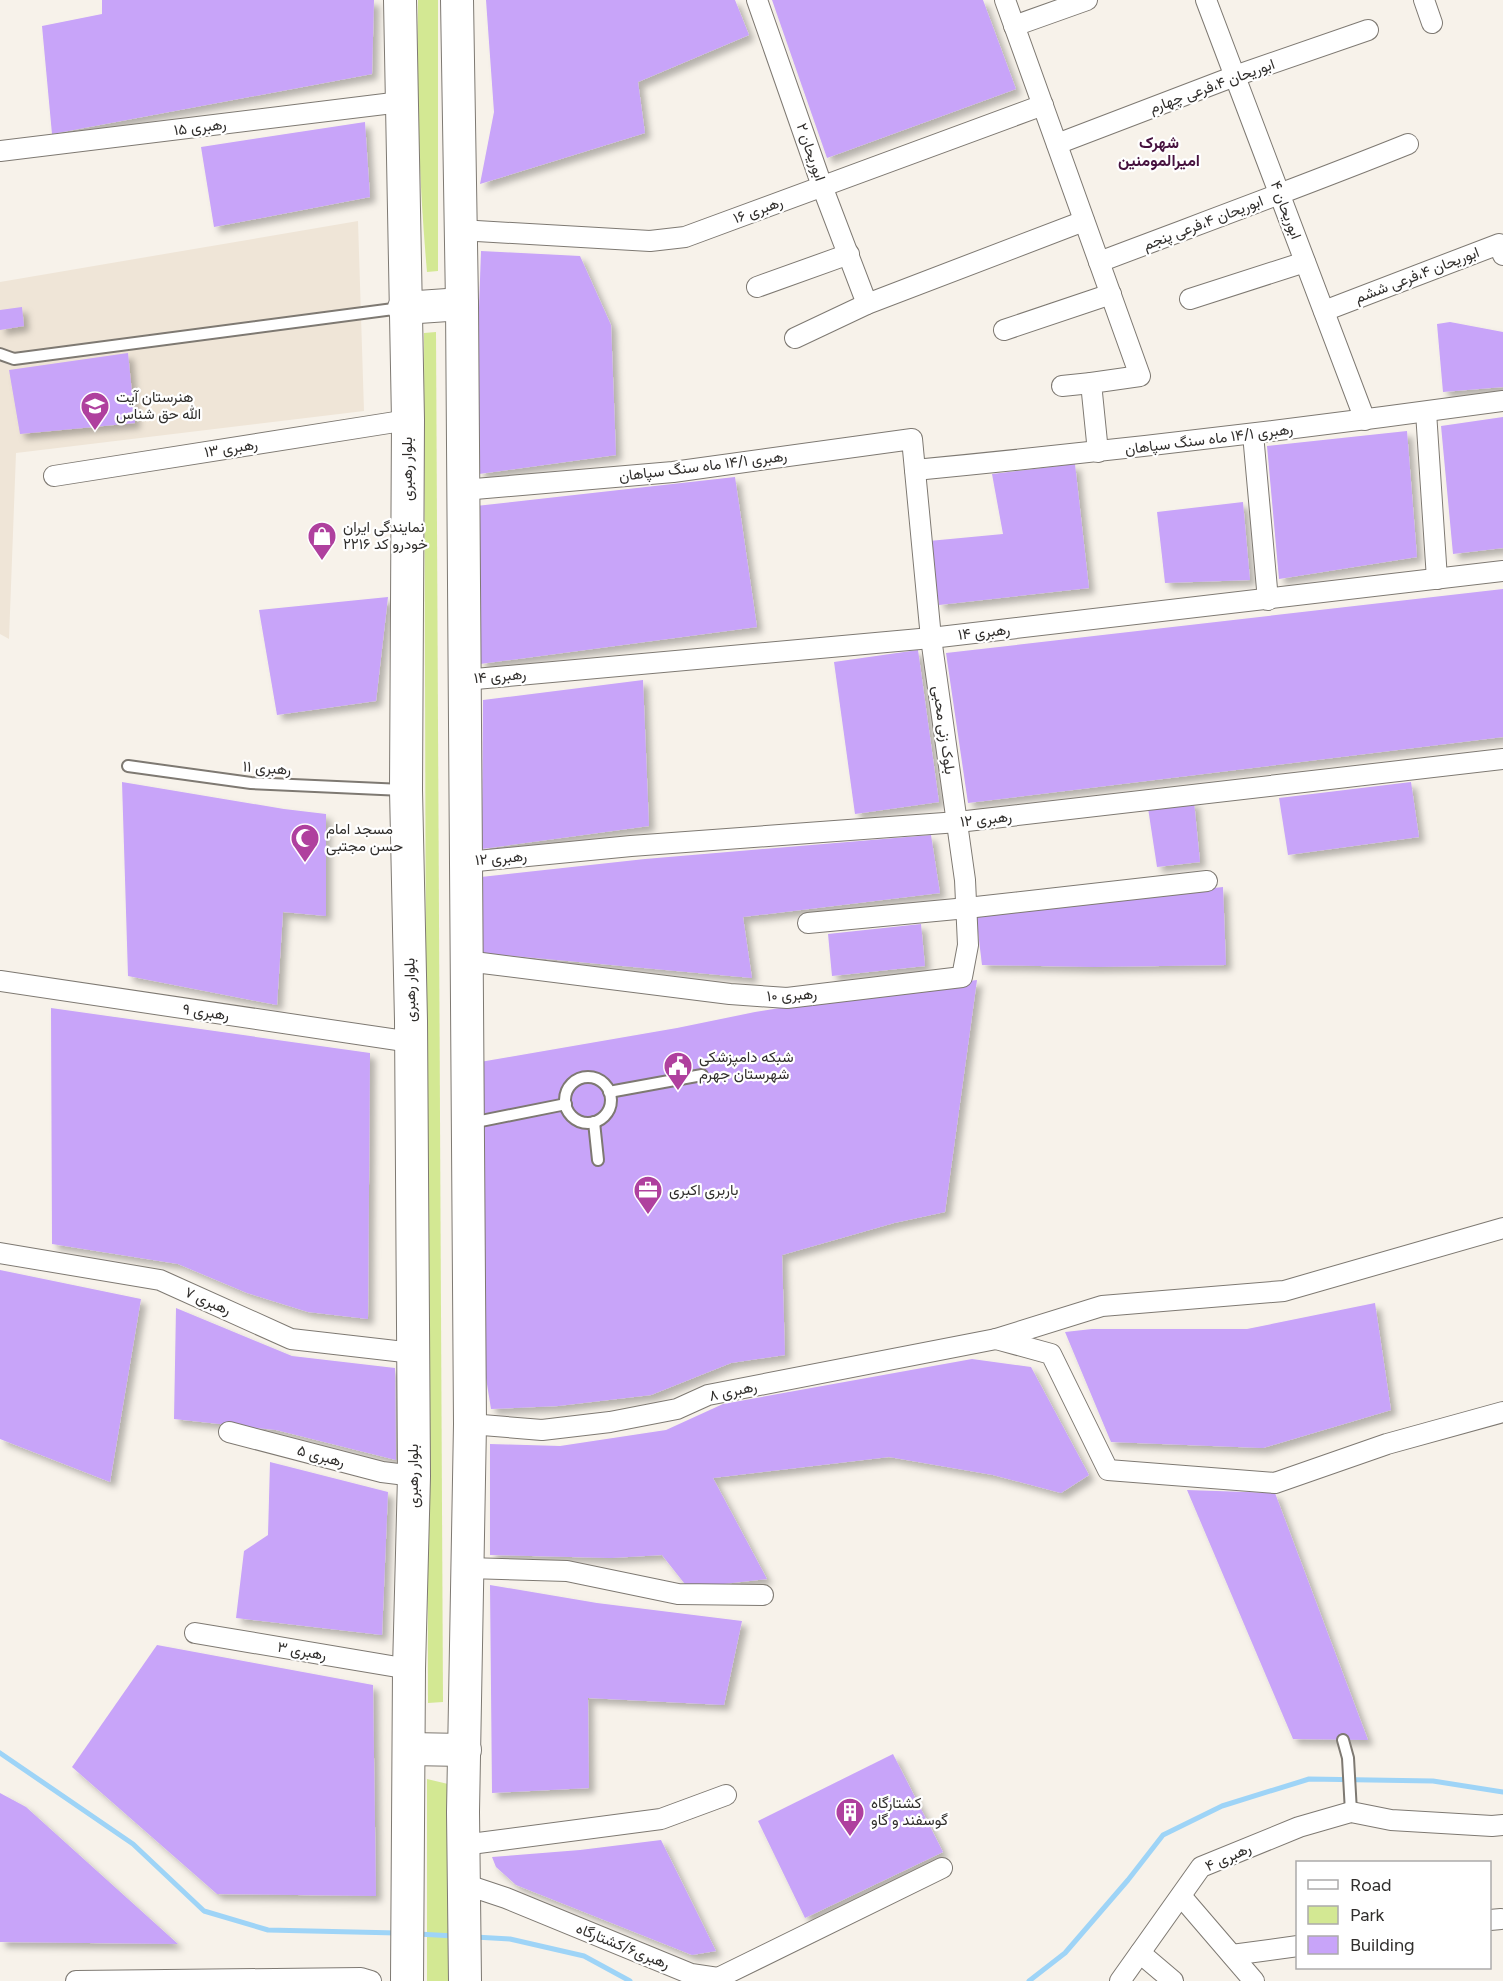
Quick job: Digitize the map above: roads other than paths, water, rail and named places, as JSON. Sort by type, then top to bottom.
[{"type":"main road","name":"بلوار رهبری","points":[[400,0],[404,308],[408,420],[406,790],[411,1042],[414,1476],[407,1981]]},
{"type":"main road","points":[[457,0],[462,304],[470,1424],[463,1845],[465,1981]]},
{"type":"main road","points":[[404,308],[462,304]]},
{"type":"main road","points":[[409,1749],[465,1750]]},
{"type":"street","name":"ابوریحان ۲","points":[[757,0],[822,186],[867,304]]},
{"type":"street","points":[[1005,0],[1140,376],[1062,386]]},
{"type":"street","points":[[1014,27],[1087,0]]},
{"type":"street","name":"ابوریحان ۴","points":[[1206,0],[1365,420]]},
{"type":"street","points":[[1424,0],[1432,23]]},
{"type":"street","name":"ابوریحان ۴،فرعی چهارم","points":[[1057,144],[1235,76],[1368,30]]},
{"type":"street","name":"رهبری ۱۵","points":[[0,151],[401,102]]},
{"type":"street","name":"رهبری ۱۶","points":[[460,230],[650,241],[685,237],[1043,105]]},
{"type":"street","name":"ابوریحان ۴،فرعی پنجم","points":[[1100,262],[1408,144]]},
{"type":"street","points":[[795,338],[867,304],[1084,221]]},
{"type":"street","name":"ابوریحان ۴،فرعی ششم","points":[[1324,311],[1498,244],[1503,255]]},
{"type":"street","points":[[757,287],[849,254]]},
{"type":"street","points":[[1190,299],[1305,262]]},
{"type":"street","points":[[1004,330],[1111,294]]},
{"type":"street","points":[[1091,383],[1098,452]]},
{"type":"street","name":"رهبری ۱۴/۱ ماه سنگ سپاهان","points":[[915,470],[1253,434],[1503,401]]},
{"type":"street","points":[[1426,412],[1437,579]]},
{"type":"street","name":"رهبری ۱۳","points":[[54,476],[408,420]]},
{"type":"street","points":[[1253,434],[1268,600]]},
{"type":"street","name":"رهبری ۱۴/۱ ماه سنگ سپاهان","points":[[462,490],[674,472],[912,439],[931,638]]},
{"type":"street","name":"رهبری ۱۴","points":[[464,680],[931,638],[1503,571]]},
{"type":"street","name":"بلوک زنی محبی","points":[[931,638],[958,822]]},
{"type":"street","name":"رهبری ۱۲","points":[[467,862],[631,846],[958,822],[1503,759]]},
{"type":"street","name":"رهبری ۱۰","points":[[466,961],[730,994],[787,998],[962,977],[968,945],[965,880],[958,822]]},
{"type":"street","points":[[808,922],[967,908],[1207,881]]},
{"type":"street","name":"رهبری ۹","points":[[0,981],[411,1042]]},
{"type":"street","name":"رهبری ۸","points":[[470,1424],[542,1430],[610,1422],[677,1409],[708,1395],[996,1340],[1102,1305],[1284,1291],[1503,1228]]},
{"type":"street","name":"رهبری ۷","points":[[0,1253],[160,1280],[291,1339],[413,1353]]},
{"type":"street","points":[[996,1340],[1051,1354],[1108,1470],[1275,1483],[1387,1444],[1503,1412]]},
{"type":"street","name":"رهبری ۵","points":[[229,1432],[382,1472],[414,1476]]},
{"type":"street","points":[[468,1568],[567,1571],[678,1594],[764,1595]]},
{"type":"street","name":"رهبری ۳","points":[[195,1633],[410,1669]]},
{"type":"street","points":[[463,1845],[661,1819],[726,1795]]},
{"type":"street","points":[[1351,1812],[1391,1820],[1503,1825]]},
{"type":"street","name":"رهبری ۴","points":[[1120,1981],[1202,1867],[1299,1827],[1351,1812]]},
{"type":"street","name":"رهبری۶/کشتارگاه","points":[[464,1888],[506,1898],[691,1974],[718,1978],[942,1868]]},
{"type":"street","points":[[1181,1896],[1254,1981]]},
{"type":"street","points":[[1232,1955],[1296,1946]]},
{"type":"street","points":[[1140,1953],[1173,1981]]},
{"type":"street","points":[[76,1981],[361,1978],[371,1981]]},
{"type":"lane","points":[[0,354],[14,359],[404,308]]},
{"type":"lane","name":"رهبری ۱۱","points":[[128,766],[250,783],[406,790]]},
{"type":"lane","points":[[609,1092],[702,1075]]},
{"type":"lane","points":[[595,1078],[602,1082],[609,1092],[611,1102],[609,1109],[599,1120],[585,1123],[578,1121],[568,1111],[566,1104],[568,1089],[579,1079],[595,1078]]},
{"type":"lane","points":[[468,1124],[566,1104]]},
{"type":"lane","points":[[594,1122],[598,1160]]},
{"type":"lane","points":[[1343,1740],[1348,1758],[1351,1812]]},
{"type":"waterway","points":[[0,1753],[133,1844],[204,1911],[268,1930],[397,1933]]},
{"type":"waterway","points":[[1029,1981],[1065,1953],[1128,1880],[1163,1835],[1222,1806],[1309,1779],[1433,1781],[1503,1792]]},
{"type":"waterway","points":[[418,1934],[454,1936]]},
{"type":"waterway","points":[[475,1937],[510,1939],[584,1956],[630,1981]]},
{"type":"place","name":"هنرستان آیت الله حق شناس","points":[[95,432]]},
{"type":"place","name":"نمایندگی ایران خودرو کد ۲۲۱۶","points":[[322,562]]},
{"type":"place","name":"مسجد امام حسن مجتبی","points":[[305,864]]},
{"type":"place","name":"شبکه دامپزشکی شهرستان جهرم","points":[[678,1092]]},
{"type":"place","name":"باربری اکبری","points":[[648,1216]]},
{"type":"place","name":"کشتارگاه گوسفند و گاو","points":[[850,1838]]},
{"type":"district","name":"شهرک امیرالمومنین","points":[[1159,151]]}]
